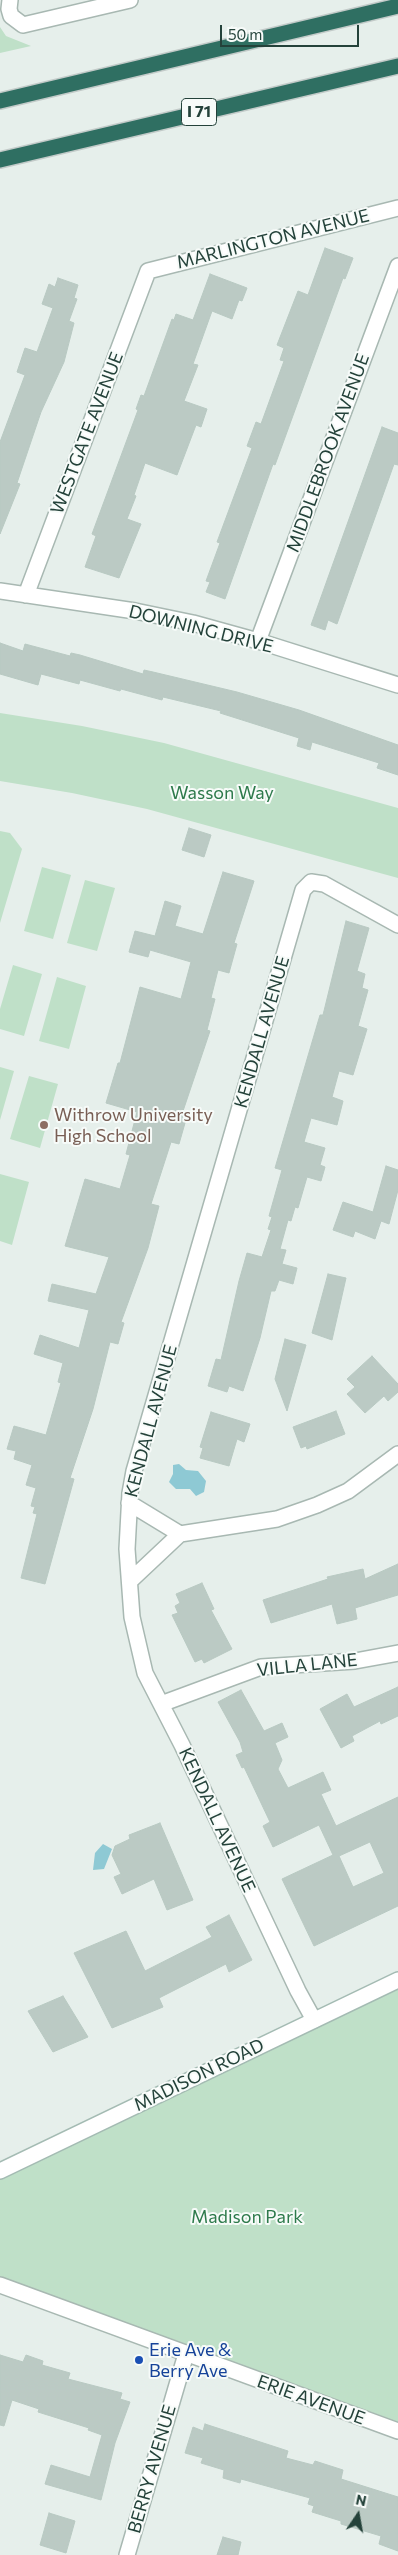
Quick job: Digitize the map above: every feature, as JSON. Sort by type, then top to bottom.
[{"type":"highway","points":[[0,101],[398,6]]},
{"type":"highway","name":"I 71","points":[[0,160],[398,66]]},
{"type":"street","points":[[10,0],[8,9],[11,16],[23,25],[130,0]]},
{"type":"street","name":"MARLINGTON AVENUE","points":[[148,271],[398,208]]},
{"type":"street","name":"MIDDLEBROOK AVENUE","points":[[258,641],[398,266]]},
{"type":"street","name":"WESTGATE AVENUE","points":[[26,595],[148,271]]},
{"type":"street","name":"DOWNING DRIVE","points":[[0,591],[135,611],[258,641],[398,685]]},
{"type":"street","name":"KENDALL AVENUE","points":[[314,2020],[145,1673],[136,1642],[130,1581],[127,1549],[129,1503],[134,1471],[303,890],[311,882],[324,884],[398,925]]},
{"type":"street","points":[[130,1581],[180,1534],[277,1519],[317,1505],[348,1490],[398,1454]]},
{"type":"street","points":[[129,1503],[180,1534]]},
{"type":"street","name":"VILLA LANE","points":[[161,1704],[261,1666],[355,1661],[398,1653]]},
{"type":"street","name":"MADISON ROAD","points":[[0,2171],[398,1980]]},
{"type":"street","name":"ERIE AVENUE","points":[[0,2285],[398,2431]]},
{"type":"street","name":"BERRY AVENUE","points":[[127,2555],[186,2354]]},
{"type":"green space","points":[[0,27],[6,36],[31,46],[0,53]]},
{"type":"green space","name":"Wasson Way","points":[[0,713],[82,726],[164,743],[398,808],[398,878],[147,809],[72,793],[0,781]]},
{"type":"green space","points":[[0,831],[10,833],[22,849],[0,923]]},
{"type":"green space","points":[[42,867],[71,875],[53,939],[24,931]]},
{"type":"green space","points":[[85,880],[115,888],[97,951],[67,943]]},
{"type":"green space","points":[[13,965],[42,974],[24,1036],[0,1029],[0,1009]]},
{"type":"green space","points":[[57,977],[86,986],[69,1049],[39,1041]]},
{"type":"green space","points":[[0,1067],[14,1071],[0,1120]]},
{"type":"green space","points":[[29,1076],[58,1084],[40,1148],[10,1139]]},
{"type":"green space","points":[[0,1174],[29,1182],[12,1245],[0,1241]]},
{"type":"green space","name":"Madison Park","points":[[398,1980],[398,2431],[0,2285],[0,2171]]},
{"type":"water","points":[[179,1464],[186,1470],[198,1471],[206,1481],[204,1492],[196,1496],[190,1489],[176,1489],[169,1482],[173,1474],[173,1465]]},
{"type":"water","points":[[103,1844],[112,1849],[104,1869],[93,1870],[95,1853]]},
{"type":"building","points":[[325,248],[353,258],[345,279],[343,278],[275,465],[273,464],[225,599],[206,592],[210,582],[206,581],[220,543],[217,542],[252,448],[247,446],[256,422],[261,424],[284,361],[280,360],[284,348],[277,345],[298,291],[308,295]]},
{"type":"building","points":[[210,274],[247,288],[242,301],[239,300],[232,319],[212,311],[193,364],[198,365],[184,401],[207,409],[201,427],[196,425],[177,475],[145,463],[134,495],[136,496],[127,519],[141,524],[119,578],[85,567],[96,536],[92,534],[138,410],[136,409],[141,395],[144,396],[172,319],[174,320],[176,314],[193,320]]},
{"type":"building","points":[[58,278],[78,285],[74,298],[77,299],[69,321],[74,323],[64,362],[41,412],[17,483],[20,484],[0,534],[0,442],[25,375],[17,372],[25,348],[37,352],[53,308],[42,304],[49,284],[55,287]]},
{"type":"building","points":[[382,427],[398,433],[398,465],[394,464],[337,624],[328,620],[325,630],[311,625]]},
{"type":"building","points":[[0,643],[23,651],[25,644],[70,656],[71,653],[80,655],[143,674],[144,670],[153,672],[237,692],[299,710],[398,745],[398,775],[377,768],[379,763],[312,742],[310,750],[297,746],[299,738],[220,713],[221,711],[163,697],[162,700],[121,689],[120,691],[80,680],[79,684],[41,674],[38,685],[0,674]]},
{"type":"building","points":[[189,828],[211,835],[204,857],[182,850]]},
{"type":"building","points":[[223,872],[254,881],[234,943],[237,944],[229,973],[218,970],[211,998],[215,999],[207,1030],[210,1031],[182,1114],[187,1116],[179,1144],[171,1142],[151,1204],[159,1206],[148,1248],[121,1322],[124,1323],[118,1344],[110,1342],[93,1409],[70,1478],[74,1479],[45,1584],[21,1578],[37,1514],[33,1513],[35,1507],[31,1506],[36,1488],[26,1485],[32,1465],[14,1459],[16,1451],[7,1449],[14,1426],[46,1435],[61,1383],[58,1382],[63,1363],[34,1354],[40,1335],[79,1348],[89,1310],[48,1301],[52,1284],[96,1294],[109,1257],[65,1246],[85,1179],[120,1189],[130,1155],[126,1154],[137,1112],[106,1103],[118,1063],[120,1063],[140,987],[181,999],[191,962],[150,950],[148,957],[129,952],[135,931],[155,936],[165,901],[181,906],[175,926],[203,934]]},
{"type":"building","points":[[346,921],[369,928],[357,971],[365,974],[362,988],[368,990],[358,1026],[367,1029],[353,1075],[339,1071],[332,1097],[343,1101],[337,1125],[311,1118],[304,1142],[325,1148],[320,1165],[325,1167],[321,1181],[307,1177],[298,1208],[295,1207],[291,1221],[288,1220],[280,1249],[286,1250],[282,1264],[297,1268],[293,1284],[279,1280],[275,1291],[271,1291],[260,1338],[243,1391],[229,1386],[227,1392],[208,1386],[216,1359],[221,1360],[247,1253],[262,1257],[271,1230],[268,1229],[272,1217],[269,1216],[282,1170],[275,1168],[320,1015],[323,1015]]},
{"type":"building","points":[[386,1166],[398,1170],[398,1190],[389,1224],[381,1221],[375,1239],[355,1231],[353,1237],[333,1230],[343,1202],[373,1212]]},
{"type":"building","points":[[328,1274],[346,1278],[332,1340],[312,1333]]},
{"type":"building","points":[[285,1339],[306,1345],[287,1411],[275,1379]]},
{"type":"building","points":[[372,1356],[398,1384],[398,1392],[388,1401],[384,1396],[365,1413],[347,1394],[355,1387],[347,1379]]},
{"type":"building","points":[[336,1411],[345,1434],[307,1449],[306,1446],[301,1448],[293,1427]]},
{"type":"building","points":[[211,1412],[250,1424],[244,1442],[237,1439],[229,1466],[200,1458],[203,1448],[200,1447]]},
{"type":"building","points":[[398,1564],[398,1595],[355,1608],[357,1619],[337,1624],[332,1604],[271,1623],[263,1600],[328,1579],[327,1577],[363,1569],[365,1579]]},
{"type":"building","points":[[202,1583],[214,1609],[211,1610],[232,1649],[204,1663],[202,1659],[195,1662],[172,1615],[178,1613],[175,1606],[180,1603],[176,1594]]},
{"type":"building","points":[[398,1687],[398,1716],[381,1724],[380,1721],[352,1736],[354,1741],[341,1748],[320,1709],[347,1694],[354,1707]]},
{"type":"building","points":[[241,1690],[264,1731],[282,1723],[288,1737],[275,1743],[282,1760],[278,1769],[288,1788],[323,1772],[331,1790],[321,1794],[336,1826],[398,1797],[398,1906],[314,1946],[282,1879],[333,1855],[319,1825],[273,1847],[263,1826],[270,1822],[244,1767],[242,1768],[236,1755],[243,1752],[240,1742],[218,1702]],"holes":[[[370,1842],[384,1873],[353,1887],[339,1856]]]},
{"type":"building","points":[[160,1823],[193,1900],[167,1910],[154,1879],[122,1894],[114,1877],[121,1874],[112,1855],[115,1846],[130,1839],[129,1835]]},
{"type":"building","points":[[229,1915],[252,1960],[229,1972],[226,1964],[159,1998],[163,2007],[112,2028],[74,1953],[126,1931],[145,1971],[212,1937],[206,1927]]},
{"type":"building","points":[[63,1996],[88,2037],[53,2052],[28,2011]]},
{"type":"building","points":[[0,2355],[23,2362],[26,2355],[43,2361],[42,2365],[70,2373],[68,2379],[122,2393],[120,2399],[130,2402],[115,2443],[101,2500],[45,2484],[51,2465],[90,2477],[102,2435],[88,2430],[89,2428],[38,2412],[39,2409],[12,2400],[4,2426],[0,2425]]},
{"type":"building","points":[[205,2424],[288,2451],[286,2458],[313,2465],[315,2461],[343,2470],[341,2479],[398,2497],[398,2551],[379,2544],[381,2536],[341,2524],[341,2521],[312,2512],[314,2506],[308,2504],[310,2498],[241,2479],[240,2483],[223,2478],[224,2470],[201,2463],[203,2458],[185,2453],[193,2427],[203,2431]]},
{"type":"building","points":[[49,2513],[75,2521],[66,2553],[40,2545]]},
{"type":"building","points":[[223,2537],[241,2542],[238,2555],[217,2555]]},
{"type":"place","name":"Withrow University High School","points":[[44,1125]]},
{"type":"place","name":"Erie Ave & Berry Ave","points":[[139,2360]]}]
